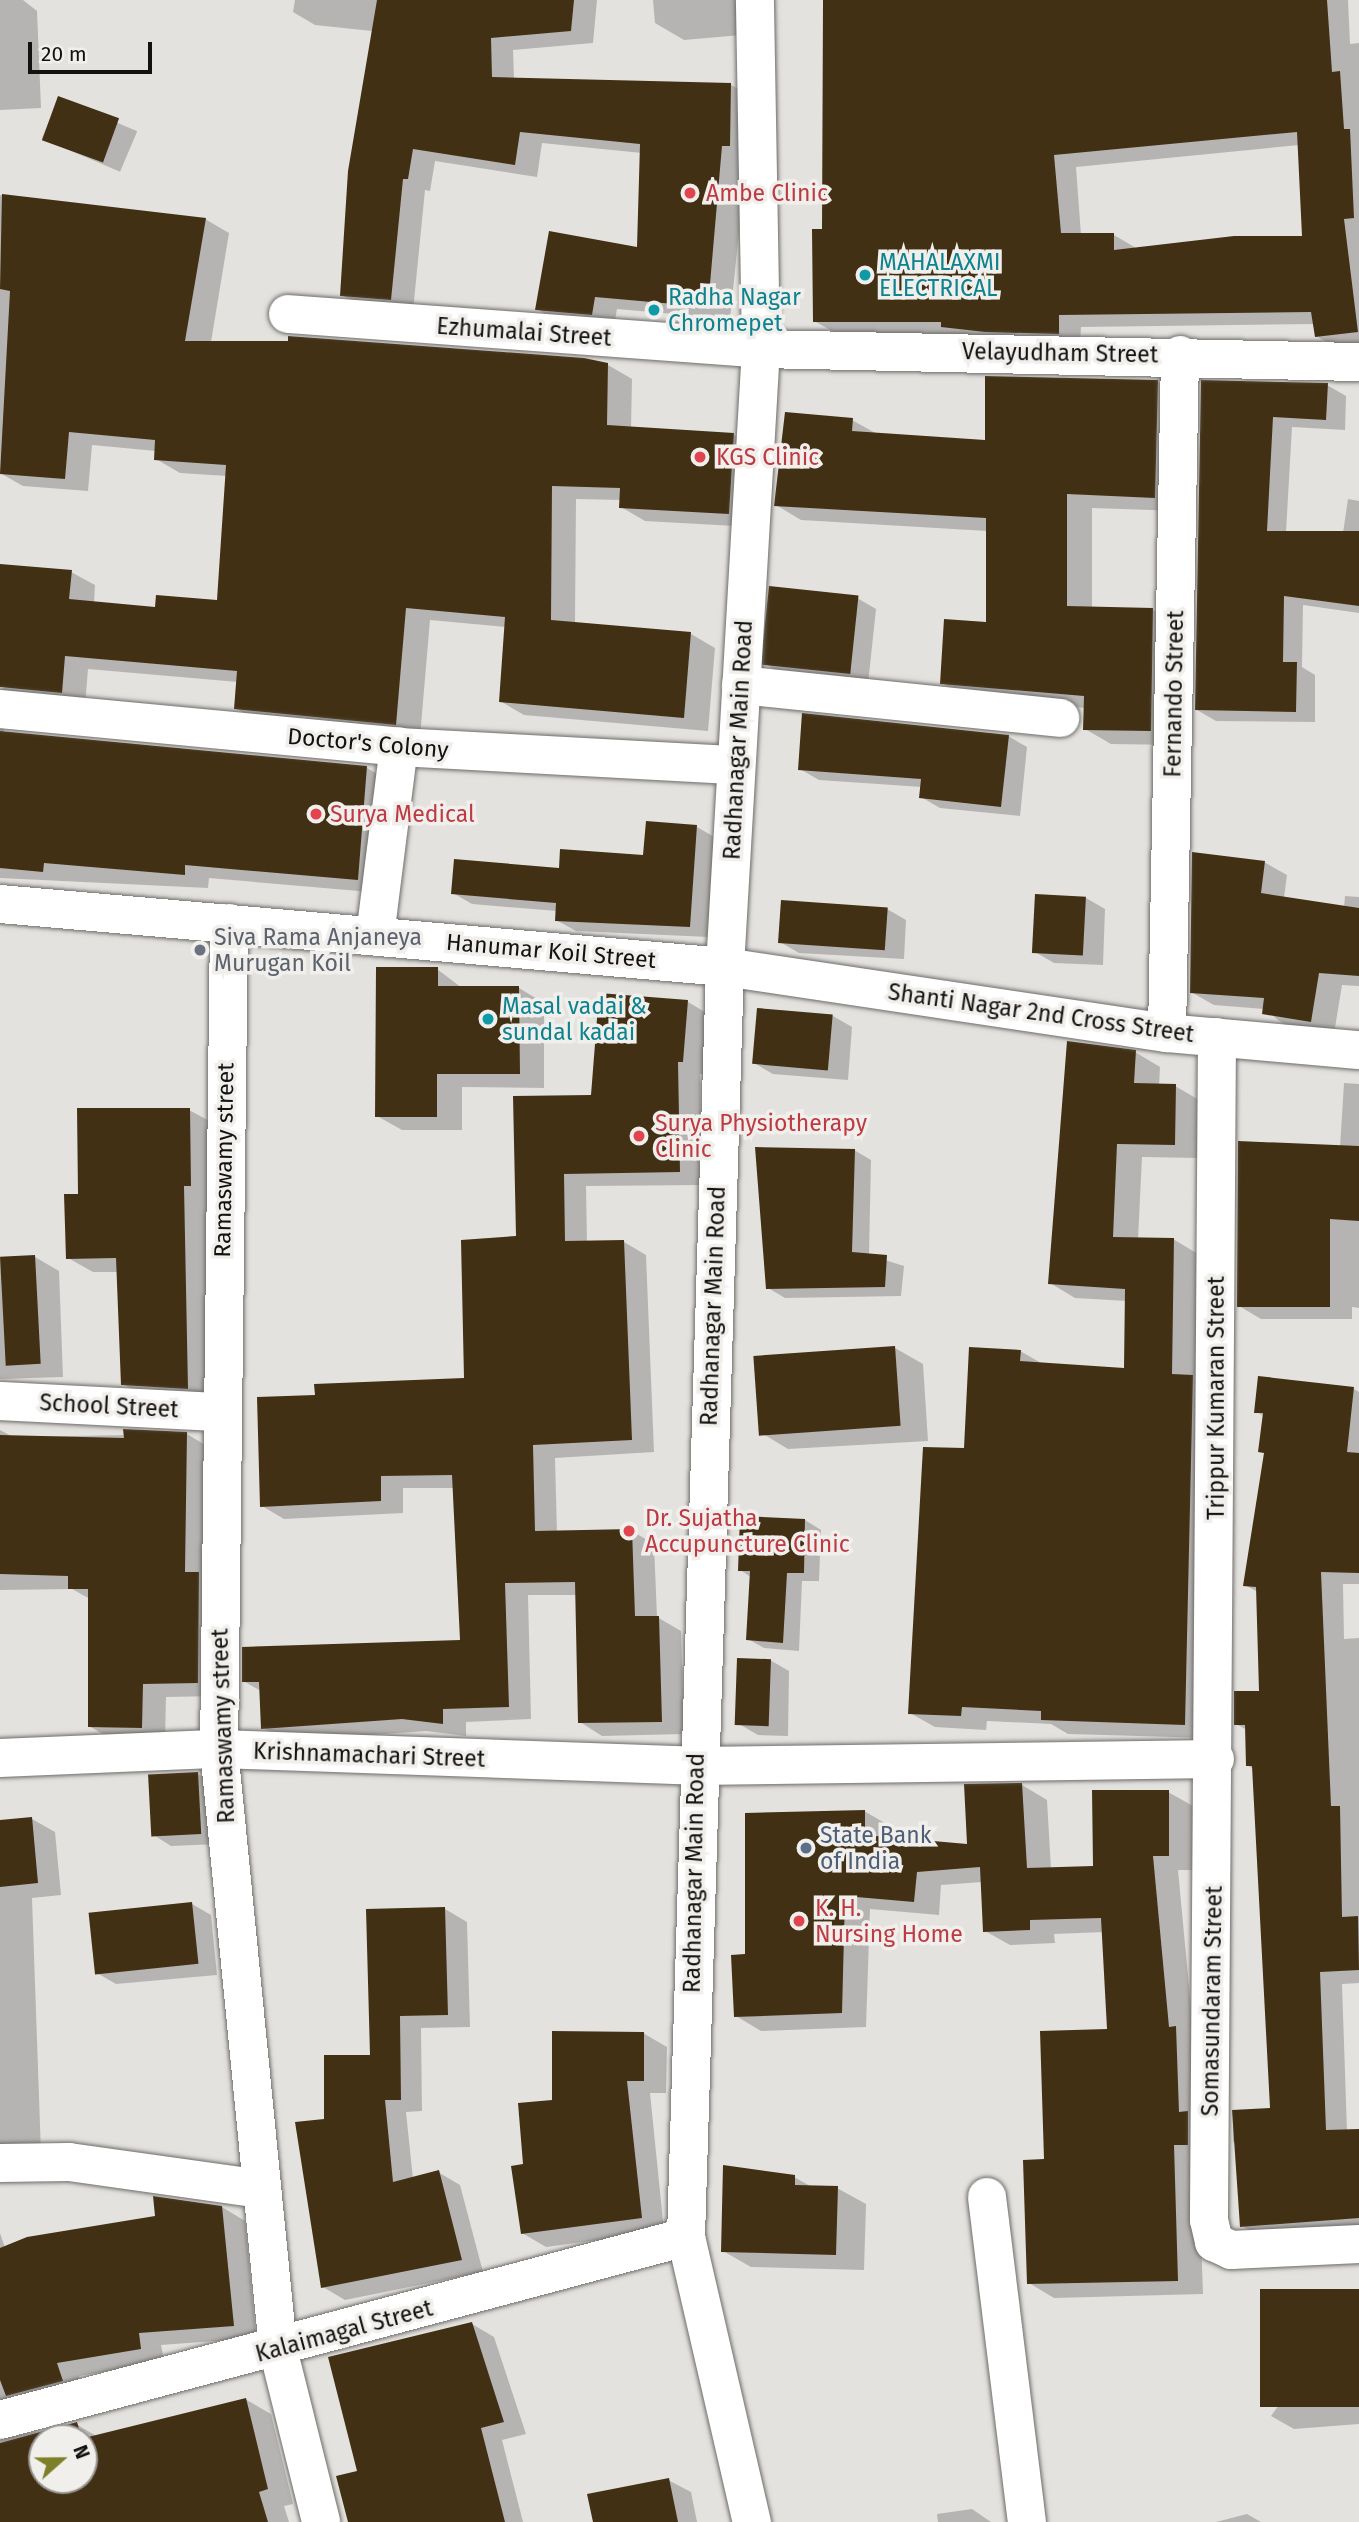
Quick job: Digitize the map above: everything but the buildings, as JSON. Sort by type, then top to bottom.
[{"type":"street","name":"Radhanagar Main Road","points":[[752,2522],[686,2237],[696,1766],[725,967],[761,349],[755,0]]},
{"type":"street","name":"Ezhumalai Street","points":[[288,314],[761,349]]},
{"type":"street","name":"Velayudham Street","points":[[761,349],[1180,355],[1359,362]]},
{"type":"street","name":"Fernando Street","points":[[1167,1033],[1180,355]]},
{"type":"street","points":[[741,685],[1060,718]]},
{"type":"street","name":"Doctor's Colony","points":[[0,709],[399,747],[736,765]]},
{"type":"street","points":[[375,936],[399,747]]},
{"type":"street","name":"Hanumar Koil Street","points":[[0,904],[725,967]]},
{"type":"street","name":"Ramaswamy street","points":[[229,923],[218,1412],[219,1749],[278,2349],[321,2522]]},
{"type":"street","name":"Shanti Nagar 2nd Cross Street","points":[[725,967],[1167,1033],[1359,1049]]},
{"type":"street","name":"Trippur Kumaran Street","points":[[1215,1759],[1217,1037]]},
{"type":"street","name":"School Street","points":[[0,1401],[218,1412]]},
{"type":"street","name":"Krishnamachari Street","points":[[0,1758],[219,1749],[696,1766],[1215,1759]]},
{"type":"street","name":"Somasundaram Street","points":[[1215,1759],[1209,2221],[1214,2242],[1231,2249],[1359,2244]]},
{"type":"street","points":[[0,2163],[69,2162],[262,2189]]},
{"type":"street","points":[[987,2197],[1027,2522]]},
{"type":"street","name":"Kalaimagal Street","points":[[0,2420],[278,2349],[686,2237]]},
{"type":"place","name":"Ambe Clinic","points":[[690,193]]},
{"type":"place","name":"MAHALAXMI ELECTRICAL","points":[[865,275]]},
{"type":"place","name":"Radha Nagar Chromepet","points":[[654,310]]},
{"type":"place","name":"KGS Clinic","points":[[700,457]]},
{"type":"place","name":"Surya Medical","points":[[316,814]]},
{"type":"place","name":"Siva Rama Anjaneya Murugan Koil","points":[[200,950]]},
{"type":"place","name":"Masal vadai & sundal kadai","points":[[488,1019]]},
{"type":"place","name":"Surya Physiotherapy Clinic","points":[[639,1136]]},
{"type":"place","name":"Dr. Sujatha Accupuncture Clinic","points":[[629,1531]]},
{"type":"place","name":"State Bank of India","points":[[806,1848]]},
{"type":"place","name":"K. H. Nursing Home","points":[[799,1921]]}]
